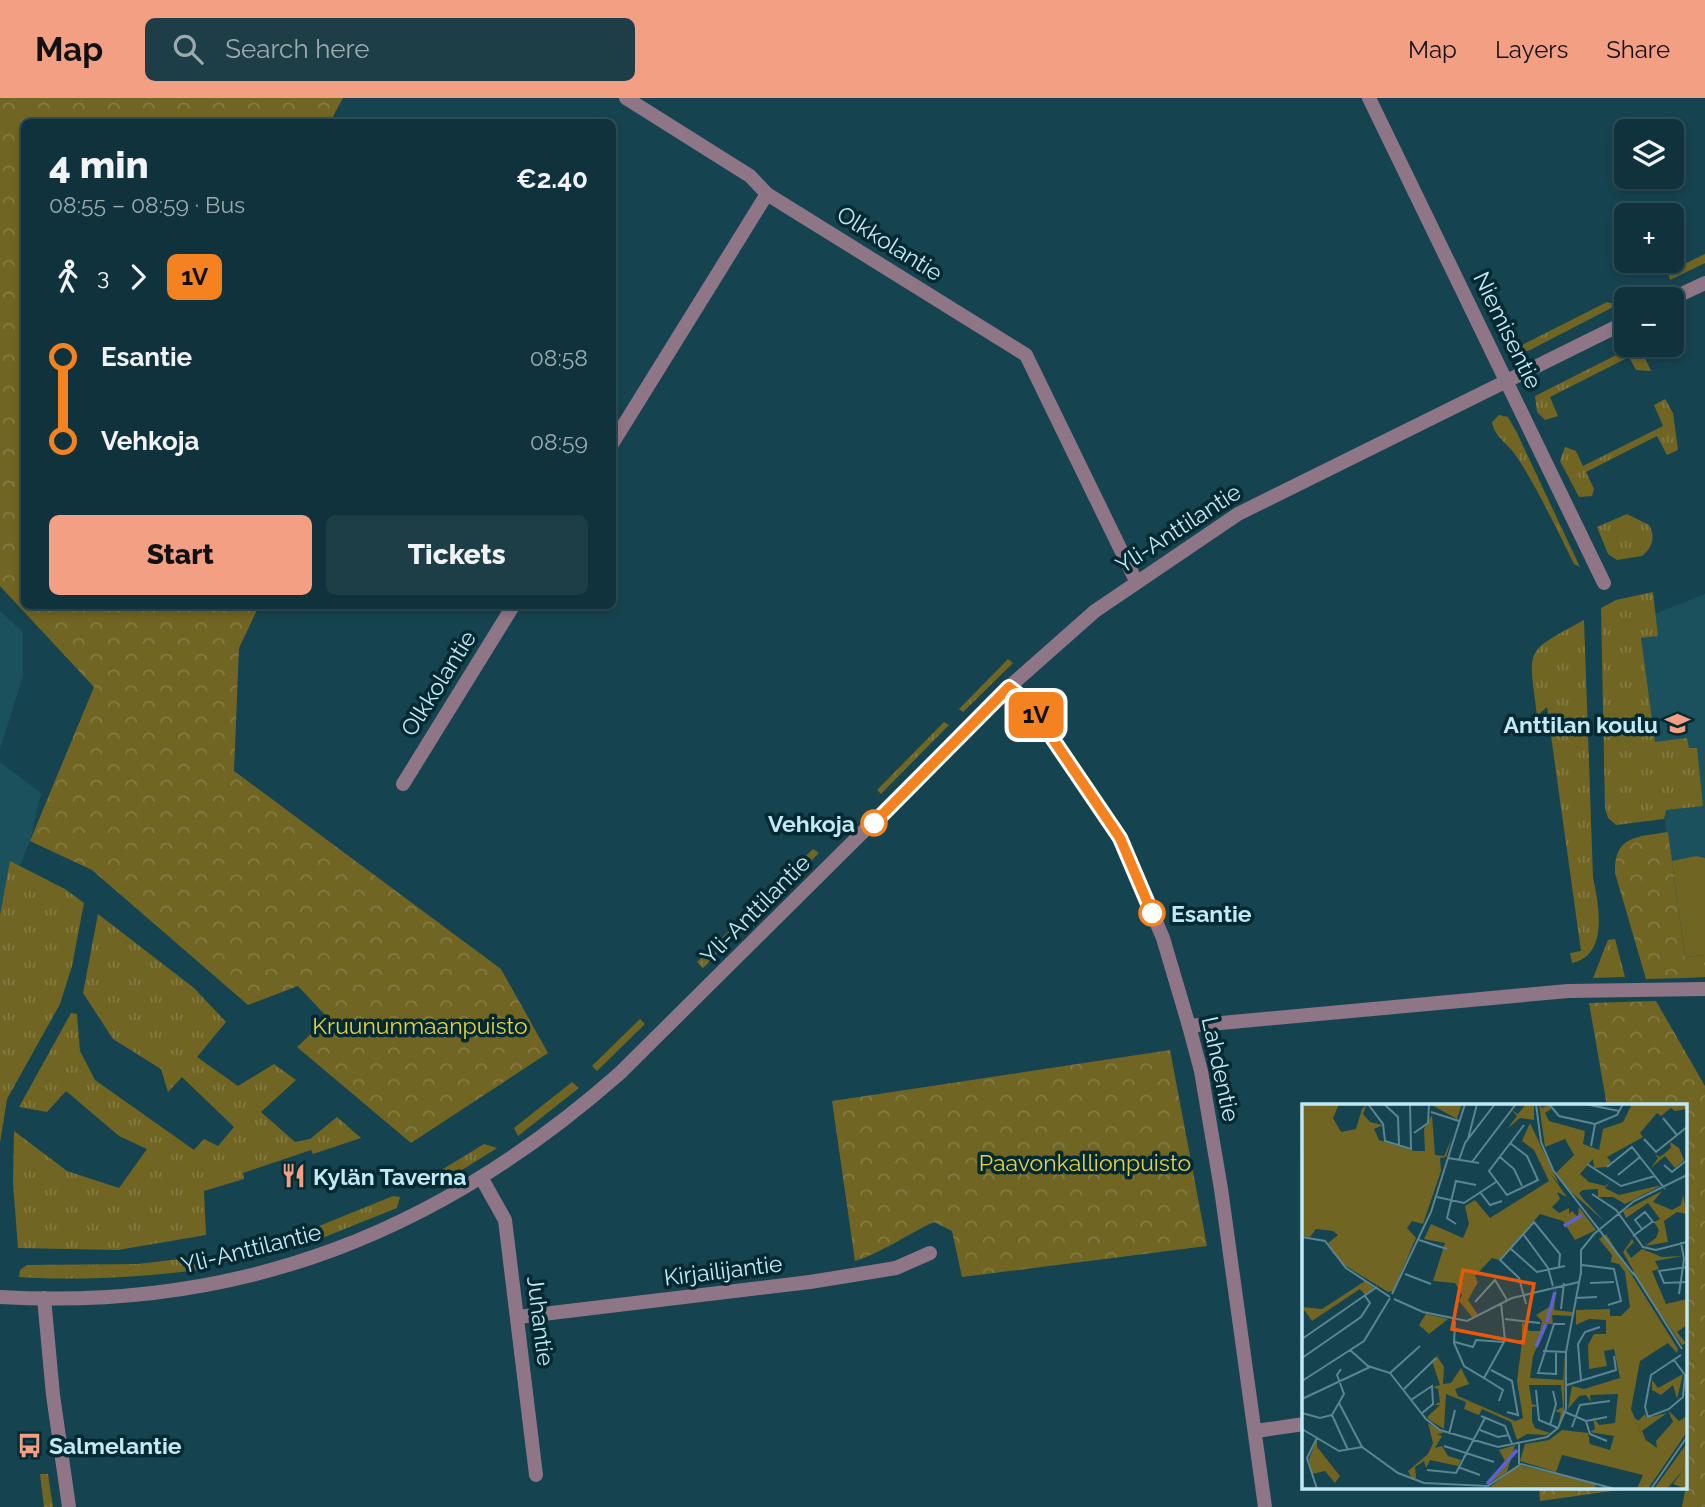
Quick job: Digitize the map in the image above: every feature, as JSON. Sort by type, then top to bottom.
[{"type":"street","name":"Olkkolantie","points":[[626,98],[750,176],[767,194],[1026,355],[1136,581]]},
{"type":"street","name":"Niemisentie","points":[[1370,98],[1604,583]]},
{"type":"street","points":[[616,438],[767,194]]},
{"type":"street","points":[[1684,292],[1705,282]]},
{"type":"street","name":"Yli-Anttilantie","points":[[0,1297],[44,1298],[174,1290],[276,1270],[319,1258],[387,1230],[482,1179],[568,1118],[620,1073],[1009,687],[1084,620],[1136,581],[1238,514],[1614,328]]},
{"type":"street","name":"Olkkolantie","points":[[403,784],[511,609]]},
{"type":"street","name":"Lahdentie","points":[[1009,687],[1027,701],[1120,838],[1163,938],[1203,1084],[1256,1431],[1265,1507]]},
{"type":"street","points":[[1189,1026],[1568,991],[1705,989]]},
{"type":"street","name":"Juhantie","points":[[482,1179],[505,1220],[536,1475]]},
{"type":"street","name":"Kirjailijantie","points":[[518,1317],[823,1280],[896,1268],[930,1253]]},
{"type":"street","points":[[44,1298],[53,1395],[69,1507]]},
{"type":"street","points":[[1256,1431],[1302,1424]]},
{"type":"shaded area","name":"Anttilan koulu","points":[[1705,594],[1705,955],[1685,957],[1634,616],[1657,613]]},
{"type":"shaded area","points":[[0,611],[23,632],[23,676],[0,749]]},
{"type":"shaded area","points":[[0,762],[41,793],[30,841],[0,915]]},
{"type":"green space","name":"Kruununmaanpuisto","points":[[0,98],[343,98],[332,119],[21,119],[21,609],[0,586]]},
{"type":"green space","points":[[1705,254],[1705,263],[1670,280],[1668,273],[1684,273],[1684,264]]},
{"type":"green space","points":[[1607,302],[1614,304],[1614,307],[1530,350],[1517,353],[1514,349]]},
{"type":"green space","points":[[1614,356],[1629,357],[1550,397],[1558,416],[1545,420],[1537,412],[1535,396]]},
{"type":"green space","points":[[1629,357],[1645,357],[1651,371],[1636,370]]},
{"type":"green space","points":[[1665,399],[1673,413],[1678,450],[1667,455],[1657,436],[1586,472],[1594,489],[1592,496],[1579,497],[1560,461],[1565,447],[1576,451],[1583,466],[1663,426],[1654,405]]},
{"type":"green space","points":[[1499,415],[1508,417],[1517,433],[1580,567],[1574,564],[1517,457],[1493,427],[1492,422]]},
{"type":"green space","points":[[1627,514],[1649,525],[1652,542],[1642,556],[1617,560],[1608,554],[1597,527]]},
{"type":"green space","points":[[1653,592],[1658,636],[1641,638],[1655,742],[1687,738],[1689,748],[1697,748],[1703,806],[1666,810],[1664,819],[1616,825],[1608,818],[1605,808],[1601,608],[1616,600]]},
{"type":"green space","name":"Kruununmaanpuisto","points":[[21,609],[258,609],[239,648],[234,771],[501,969],[548,1053],[411,1143],[297,1047],[328,1018],[298,986],[248,1005],[92,870],[30,841],[94,687]]},
{"type":"green space","points":[[1584,620],[1593,877],[1599,927],[1592,950],[1584,958],[1572,963],[1570,953],[1581,951],[1547,707],[1537,716],[1532,664],[1540,647]]},
{"type":"green space","points":[[1008,659],[1013,663],[963,712],[959,709]]},
{"type":"green space","points":[[944,722],[949,725],[881,794],[877,790]]},
{"type":"green space","points":[[1668,832],[1685,957],[1685,978],[1646,979],[1615,873],[1616,861],[1618,851],[1630,840]]},
{"type":"green space","points":[[813,849],[819,853],[756,916],[750,911]]},
{"type":"green space","points":[[1696,856],[1705,858],[1705,955],[1685,957],[1672,861]]},
{"type":"green space","points":[[10,861],[65,889],[84,903],[72,966],[60,1004],[7,1099],[0,1143],[0,915]]},
{"type":"green space","points":[[98,914],[194,988],[226,1022],[197,1057],[238,1086],[274,1064],[296,1080],[261,1112],[295,1142],[310,1139],[337,1117],[361,1138],[313,1154],[311,1150],[243,1173],[244,1179],[204,1191],[206,1235],[118,1250],[18,1248],[13,1183],[14,1131],[67,1171],[119,1188],[147,1149],[119,1136],[66,1091],[47,1112],[19,1107],[71,1013],[77,1014],[80,1051],[95,1080],[194,1150],[204,1139],[218,1146],[234,1127],[182,1077],[168,1092],[161,1069],[113,1039],[83,993]]},
{"type":"green space","points":[[732,928],[737,933],[703,968],[697,962]]},
{"type":"green space","points":[[1615,939],[1625,977],[1593,978],[1608,940]]},
{"type":"green space","points":[[1705,955],[1705,977],[1685,978],[1685,957]]},
{"type":"green space","points":[[1656,1001],[1705,1086],[1705,1507],[1682,1507],[1685,1490],[1688,1490],[1688,1104],[1607,1104],[1589,1003]]},
{"type":"green space","points":[[640,1019],[645,1024],[597,1071],[592,1066]]},
{"type":"green space","name":"Paavonkallionpuisto","points":[[1170,1050],[1207,1246],[962,1277],[952,1231],[934,1222],[876,1253],[855,1261],[832,1101]]},
{"type":"green space","points":[[572,1082],[579,1088],[518,1136],[514,1128]]},
{"type":"green space","points":[[484,1144],[497,1148],[454,1175],[443,1169]]},
{"type":"green space","points":[[393,1196],[400,1197],[397,1208],[322,1238],[319,1226]]},
{"type":"green space","points":[[196,1257],[200,1270],[109,1278],[19,1277],[20,1270],[27,1265],[138,1264]]},
{"type":"green space","points":[[40,1474],[48,1474],[53,1507],[44,1507]]},
{"type":"green space","points":[[1539,1490],[1620,1490],[1540,1501]]},
{"type":"bus line","name":"1V","points":[[874,823],[1009,687],[1027,701],[1120,838],[1152,913]]},
{"type":"place","name":"Anttilan koulu","points":[[1678,724]]},
{"type":"place","name":"Vehkoja","points":[[874,823]]},
{"type":"place","name":"Esantie","points":[[1152,913]]},
{"type":"place","name":"Kylän Taverna","points":[[293,1176]]},
{"type":"place","name":"Salmelantie","points":[[29,1445]]}]
